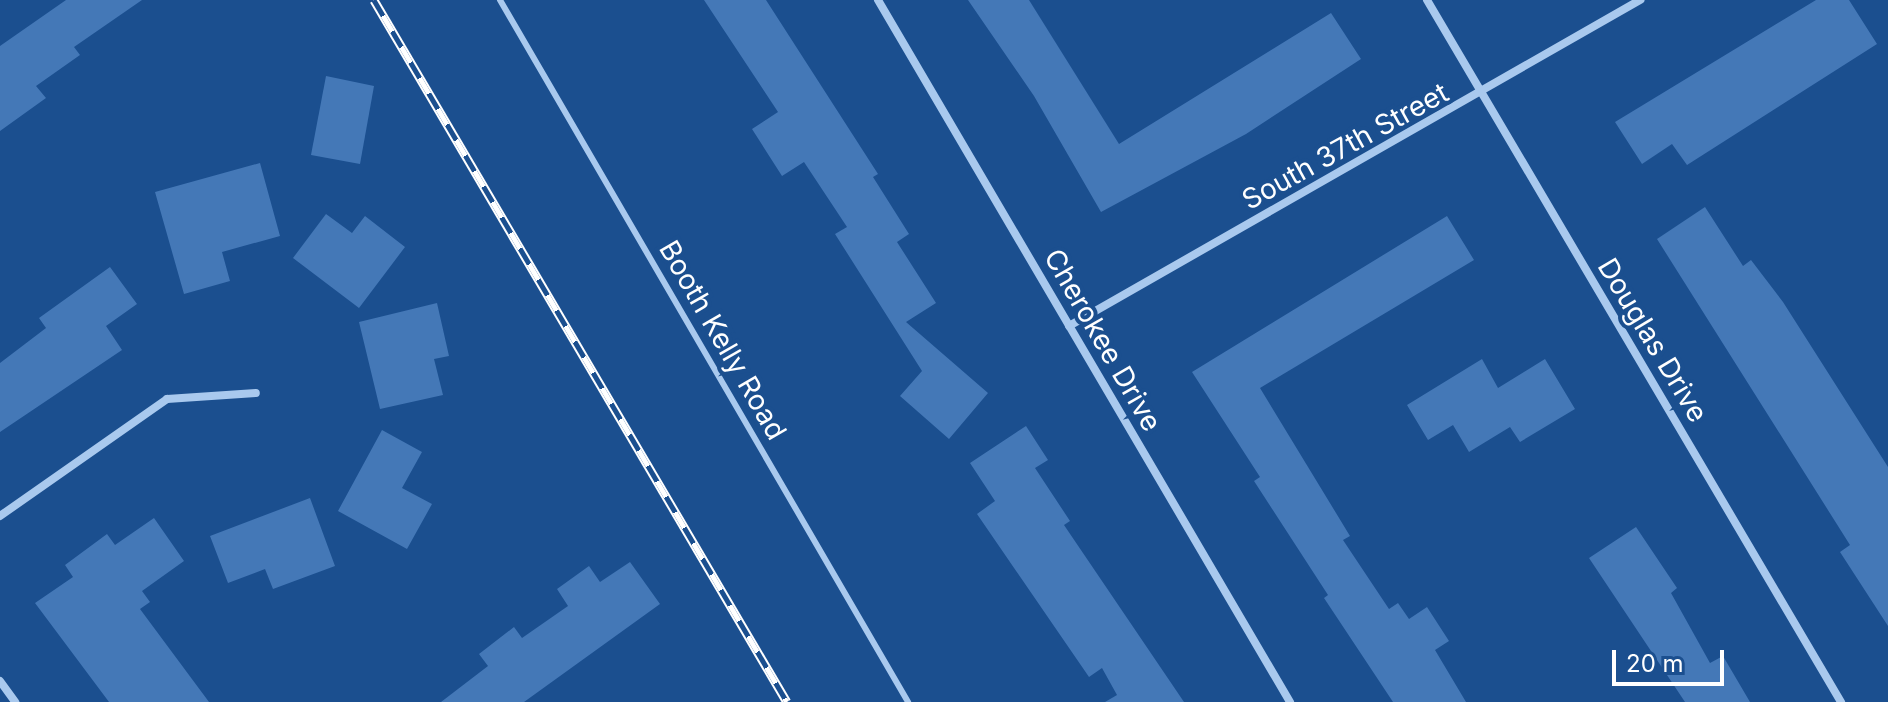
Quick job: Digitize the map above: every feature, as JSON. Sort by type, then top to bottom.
[{"type":"street","name":"Cherokee Drive","points":[[878,0],[1290,702]]},
{"type":"street","name":"Douglas Drive","points":[[1427,0],[1841,702]]},
{"type":"street","name":"South 37th Street","points":[[1069,326],[1481,94],[1640,0]]},
{"type":"street","points":[[0,516],[167,399],[256,393]]},
{"type":"street","points":[[0,681],[15,702]]},
{"type":"lane","name":"Booth Kelly Road","points":[[500,0],[908,702]]},
{"type":"building","points":[[66,0],[142,0],[74,47],[80,55],[36,86],[46,98],[0,131],[0,46]]},
{"type":"building","points":[[704,0],[766,0],[878,174],[873,177],[909,234],[897,242],[936,303],[906,322],[988,393],[949,439],[900,396],[922,371],[835,234],[847,227],[804,162],[782,176],[752,129],[778,112]]},
{"type":"building","points":[[968,0],[1029,0],[1119,144],[1331,13],[1361,59],[1246,134],[1101,212],[1034,96]]},
{"type":"building","points":[[1816,0],[1849,0],[1877,44],[1687,165],[1672,144],[1642,164],[1615,122]]},
{"type":"building","points":[[326,76],[374,86],[360,164],[311,155]]},
{"type":"building","points":[[260,163],[280,236],[222,252],[230,281],[184,294],[155,192]]},
{"type":"building","points":[[1705,207],[1743,266],[1751,260],[1783,302],[1888,467],[1888,626],[1840,552],[1850,545],[1657,239]]},
{"type":"building","points":[[326,214],[352,233],[365,216],[405,247],[359,308],[293,258]]},
{"type":"building","points":[[1447,216],[1474,260],[1260,388],[1350,536],[1343,540],[1389,609],[1398,603],[1409,619],[1427,607],[1449,641],[1435,650],[1466,702],[1393,702],[1324,598],[1328,595],[1254,481],[1260,477],[1192,372]]},
{"type":"building","points":[[110,267],[137,304],[106,326],[122,350],[0,432],[0,363],[46,328],[39,318]]},
{"type":"building","points":[[437,303],[449,356],[434,359],[443,395],[380,409],[359,322]]},
{"type":"building","points":[[1482,359],[1498,388],[1545,359],[1575,409],[1520,442],[1510,427],[1469,452],[1453,425],[1428,440],[1407,405]]},
{"type":"building","points":[[1026,426],[1048,460],[1035,468],[1070,521],[1064,525],[1184,702],[1105,702],[1117,695],[1102,668],[1089,677],[977,514],[995,501],[970,463]]},
{"type":"building","points":[[382,430],[422,452],[402,488],[432,504],[407,549],[338,511]]},
{"type":"building","points":[[310,498],[335,566],[273,589],[265,569],[228,583],[210,536]]},
{"type":"building","points":[[154,518],[184,561],[142,591],[150,602],[140,609],[209,702],[109,702],[35,603],[73,577],[65,565],[107,534],[115,545]]},
{"type":"building","points":[[1636,527],[1677,588],[1671,593],[1710,663],[1723,656],[1750,702],[1685,702],[1589,558]]},
{"type":"building","points":[[630,562],[660,604],[524,702],[441,702],[488,666],[479,654],[514,627],[522,638],[568,606],[557,589],[589,566],[600,582]]},
{"type":"railway","points":[[374,0],[787,702]]}]
